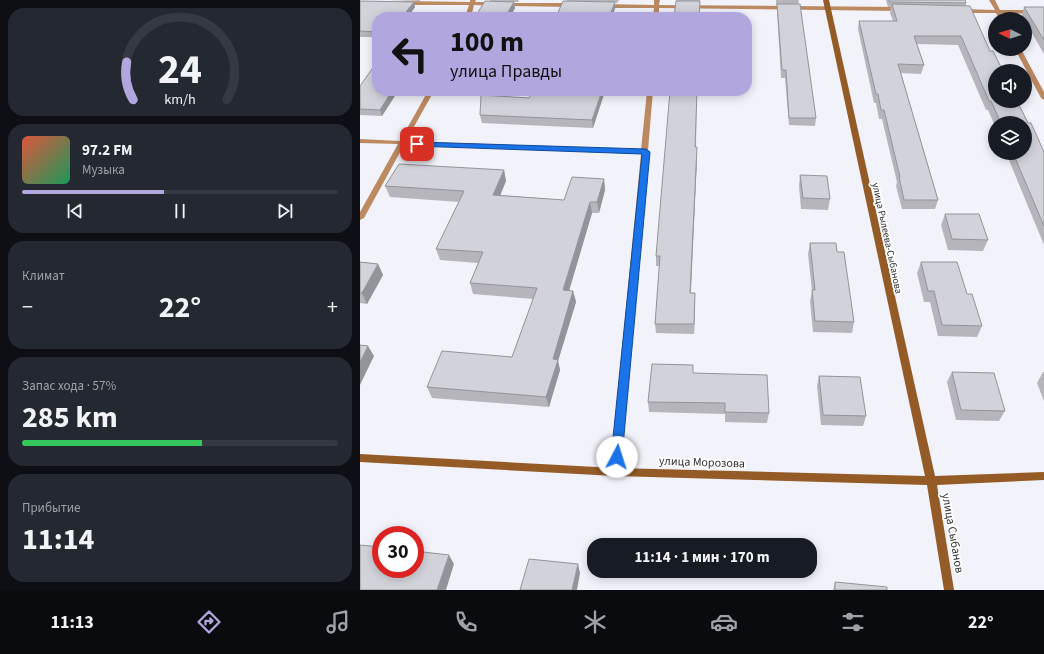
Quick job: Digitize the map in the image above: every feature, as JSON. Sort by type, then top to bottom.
[{"type":"street","points":[[656,12],[657,0]]},
{"type":"street","points":[[959,11],[998,12],[992,0]]},
{"type":"street","points":[[400,3],[473,2],[580,5]]},
{"type":"street","points":[[470,12],[473,2]]},
{"type":"street","points":[[595,6],[656,7],[827,4],[905,9]]},
{"type":"street","name":"улица Рылеева-Сыбанова","points":[[827,4],[931,481]]},
{"type":"street","points":[[1032,12],[1044,12]]},
{"type":"street","points":[[1022,56],[1044,98]]},
{"type":"street","points":[[360,218],[429,96]]},
{"type":"street","points":[[615,472],[646,152],[650,96]]},
{"type":"street","points":[[360,142],[646,152]]},
{"type":"street","name":"улица Морозова","points":[[360,458],[615,472],[931,481],[1044,476]]},
{"type":"street","name":"улица Сыбанов","points":[[931,481],[949,590]]},
{"type":"building","points":[[889,0],[965,0],[966,3],[889,2]]},
{"type":"building","points":[[360,1],[414,2],[406,12],[372,12],[372,32],[360,31]]},
{"type":"building","points":[[485,1],[514,2],[508,12],[478,12]]},
{"type":"building","points":[[563,1],[615,2],[611,12],[558,12]]},
{"type":"building","points":[[676,1],[700,1],[699,12],[675,12]]},
{"type":"building","points":[[777,4],[800,4],[816,118],[789,118],[786,70],[782,70]]},
{"type":"building","points":[[892,4],[970,6],[988,46],[988,56],[996,56],[1000,64],[988,64],[988,99],[961,36],[914,36],[924,65],[898,64],[938,200],[904,200],[884,110],[881,110],[878,94],[876,94],[859,21],[897,21]]},
{"type":"building","points":[[1024,7],[1044,7],[1044,40],[1032,20],[1032,12],[1027,12]]},
{"type":"building","points":[[372,69],[372,96],[389,96],[380,110],[360,109],[360,86]]},
{"type":"building","points":[[481,96],[529,98],[530,96],[600,96],[592,120],[480,115]]},
{"type":"building","points":[[670,96],[697,96],[695,147],[697,147],[690,293],[695,293],[694,324],[655,324],[660,256],[656,256]]},
{"type":"building","points":[[994,108],[1020,108],[1024,116],[998,116]]},
{"type":"building","points":[[1032,125],[1044,152],[1044,226],[1016,160],[1032,160]]},
{"type":"building","points":[[399,164],[504,170],[493,195],[564,200],[572,177],[604,179],[597,202],[590,202],[563,290],[573,291],[553,359],[558,360],[546,397],[427,387],[442,351],[512,357],[537,288],[470,283],[483,252],[436,249],[464,191],[385,186]]},
{"type":"building","points":[[800,175],[827,176],[830,199],[803,198]]},
{"type":"building","points":[[945,214],[979,214],[988,240],[952,239]]},
{"type":"building","points":[[810,243],[836,243],[837,252],[844,252],[854,322],[815,321],[812,290],[815,290]]},
{"type":"building","points":[[360,262],[378,264],[362,293],[360,293]]},
{"type":"building","points":[[921,262],[957,262],[967,294],[972,294],[982,326],[942,325],[934,291],[928,291]]},
{"type":"building","points":[[360,345],[368,346],[360,362]]},
{"type":"building","points":[[652,364],[693,365],[693,373],[767,375],[769,413],[725,412],[725,403],[648,402]]},
{"type":"building","points":[[952,372],[994,373],[1005,411],[961,410]]},
{"type":"building","points":[[819,376],[860,377],[866,416],[823,415]]},
{"type":"building","points":[[360,545],[372,546],[372,578],[424,578],[424,552],[449,555],[437,590],[360,590]]},
{"type":"building","points":[[529,559],[578,564],[572,590],[520,590]]},
{"type":"building","points":[[835,582],[887,587],[887,590],[835,590]]},
{"type":"route","points":[[417,144],[646,152],[617,457]]}]
